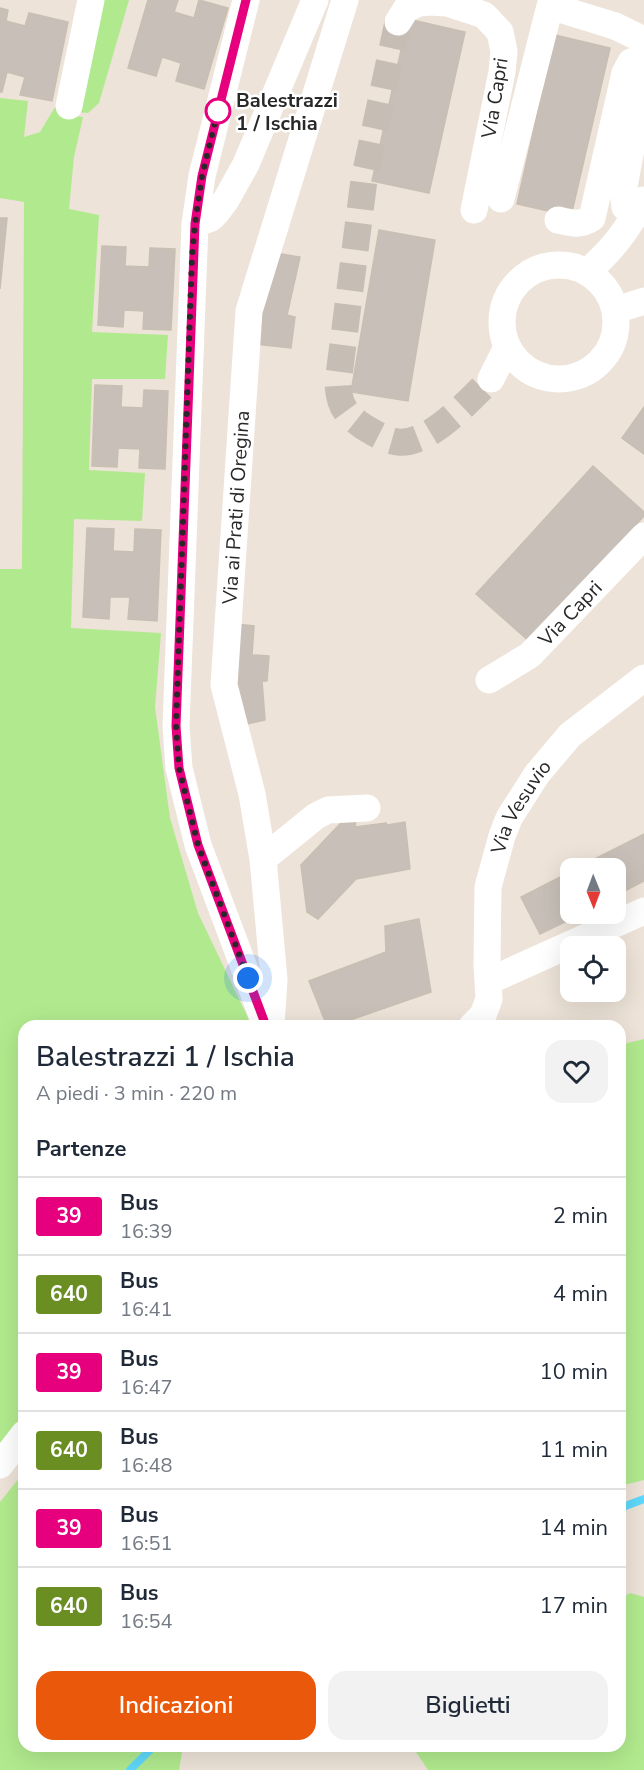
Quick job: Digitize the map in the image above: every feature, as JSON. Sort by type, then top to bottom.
[{"type":"street","points":[[69,106],[91,0]]},
{"type":"street","points":[[246,0],[202,176],[195,224],[177,714],[179,768],[198,845],[265,1020]]},
{"type":"street","points":[[195,224],[211,218],[216,213],[246,164],[315,0]]},
{"type":"street","name":"Via ai Prati di Oregina","points":[[271,1020],[274,979],[263,859],[252,794],[224,685],[249,311],[345,0]]},
{"type":"street","name":"Via Capri","points":[[398,22],[406,9],[419,3],[447,3],[484,15],[500,32],[504,51],[502,72],[474,210]]},
{"type":"street","name":"Via Capri","points":[[501,199],[551,3],[615,26],[644,40]]},
{"type":"street","points":[[558,220],[576,224],[592,218],[625,73],[631,62],[644,58]]},
{"type":"street","points":[[640,207],[625,207],[623,192],[644,80]]},
{"type":"street","points":[[587,272],[611,250],[640,207]]},
{"type":"street","points":[[552,265],[570,266],[587,272],[600,282],[610,295],[616,310],[616,329],[611,347],[601,362],[586,373],[568,379],[550,378],[532,373],[518,362],[507,347],[502,329],[502,311],[509,294],[520,280],[535,270],[552,265]]},
{"type":"street","points":[[616,310],[644,301]]},
{"type":"street","points":[[491,379],[507,347]]},
{"type":"street","name":"Via Capri","points":[[489,680],[530,655],[644,536]]},
{"type":"street","name":"Via Vesuvio","points":[[489,990],[488,887],[509,818],[537,774],[570,735],[644,678]]},
{"type":"street","points":[[263,859],[316,816],[328,810],[367,808]]},
{"type":"street","points":[[479,1020],[483,1016],[489,990],[644,911]]},
{"type":"street","points":[[626,939],[644,931]]},
{"type":"street","points":[[489,990],[560,967]]},
{"type":"street","points":[[0,1465],[18,1442]]},
{"type":"green space","points":[[102,0],[129,0],[99,103],[88,113],[76,112]]},
{"type":"green space","points":[[0,98],[28,101],[24,137],[40,132],[55,107],[66,115],[83,117],[74,157],[69,209],[99,215],[92,332],[168,335],[165,379],[92,379],[89,470],[145,473],[142,521],[74,519],[71,628],[161,633],[155,707],[170,818],[198,913],[249,1020],[18,1020],[18,1427],[0,1450],[0,569],[22,569],[24,202],[0,198]]},
{"type":"green space","points":[[644,1039],[644,1480],[626,1484],[626,1044]]},
{"type":"green space","points":[[18,1480],[18,1752],[182,1752],[179,1770],[0,1770],[0,1502]]},
{"type":"green space","points":[[630,1593],[644,1597],[644,1770],[428,1770],[416,1752],[626,1752],[626,1595]]},
{"type":"building","points":[[148,0],[178,0],[174,12],[194,18],[199,0],[228,8],[204,89],[176,81],[181,63],[162,57],[156,76],[128,68]]},
{"type":"building","points":[[0,8],[8,10],[6,21],[25,26],[29,13],[68,22],[52,101],[20,95],[25,77],[7,72],[2,92],[0,92]]},
{"type":"building","points":[[408,19],[465,32],[429,193],[372,181]]},
{"type":"building","points":[[555,35],[610,48],[571,216],[517,204]]},
{"type":"building","points":[[0,218],[7,218],[0,289]]},
{"type":"building","points":[[379,230],[435,240],[408,401],[351,392]]},
{"type":"building","points":[[102,246],[126,247],[125,266],[149,267],[150,248],[175,249],[171,330],[143,329],[144,311],[124,310],[123,327],[98,325]]},
{"type":"building","points":[[275,253],[300,257],[287,315],[295,317],[291,348],[255,344]]},
{"type":"building","points":[[95,385],[122,386],[121,407],[143,408],[144,390],[168,391],[165,469],[139,468],[140,449],[118,448],[117,467],[92,466]]},
{"type":"building","points":[[644,407],[644,454],[622,438]]},
{"type":"building","points":[[593,466],[644,512],[644,516],[530,642],[476,594]]},
{"type":"building","points":[[87,528],[114,529],[113,551],[134,552],[135,529],[161,530],[157,621],[128,619],[130,597],[110,597],[109,619],[83,617]]},
{"type":"building","points":[[236,624],[254,626],[252,655],[269,656],[267,681],[262,681],[265,720],[242,725],[233,674]]},
{"type":"building","points":[[356,820],[355,827],[405,822],[410,869],[356,879],[318,919],[307,912],[301,865],[340,824]]},
{"type":"building","points":[[644,834],[644,881],[626,890],[626,858],[597,858]]},
{"type":"building","points":[[560,877],[560,924],[540,934],[521,897]]},
{"type":"building","points":[[419,919],[431,992],[350,1020],[325,1020],[309,981],[386,952],[385,926]]},
{"type":"waterway","points":[[626,1506],[644,1499]]},
{"type":"waterway","points":[[130,1770],[148,1752]]},
{"type":"tunnel","points":[[398,22],[364,180],[338,383],[340,398],[344,409],[364,427],[389,440],[410,441],[436,429],[448,420],[491,379]]},
{"type":"bus line","name":"39","points":[[246,0],[202,176],[195,224],[176,726],[179,768],[198,845],[264,1020]]},
{"type":"place","name":"Balestrazzi 1 / Ischia","points":[[218,111]]},
{"type":"route","points":[[218,111],[220,102],[202,176],[192,257],[176,726],[179,768],[198,845],[248,978]]}]
